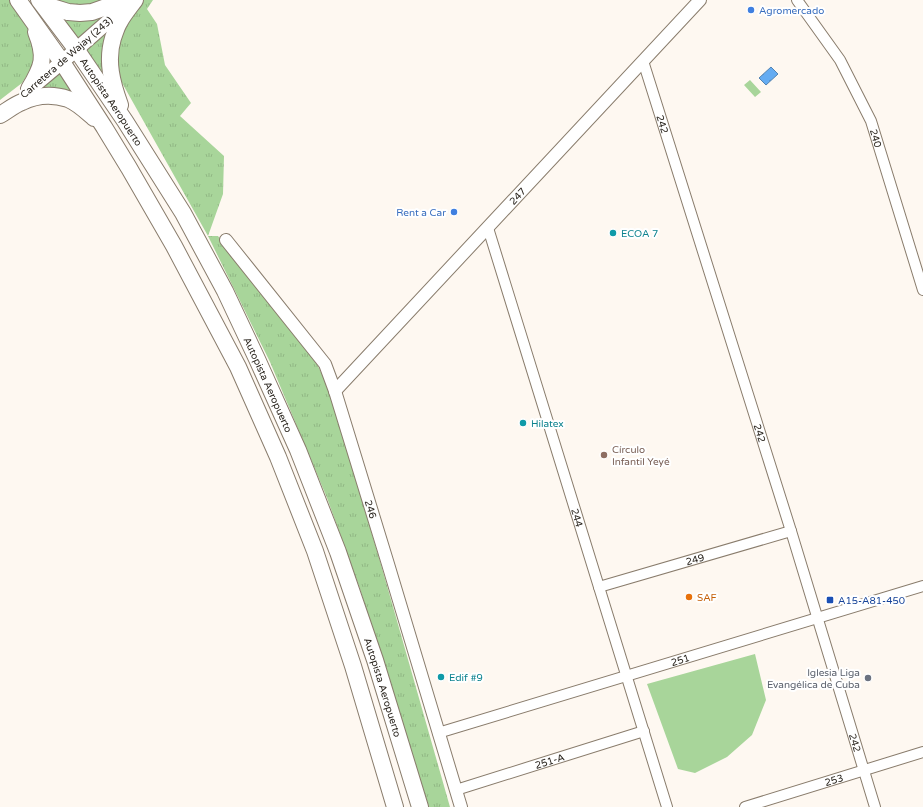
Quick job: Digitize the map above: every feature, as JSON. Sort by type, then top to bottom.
[{"type":"highway","name":"Autopista Aeropuerto","points":[[18,0],[62,62],[104,127],[174,246],[238,367],[278,457],[315,551],[353,666],[395,807]]},
{"type":"highway","name":"Autopista Aeropuerto","points":[[38,0],[76,49],[126,121],[183,213],[224,291],[257,360],[298,450],[340,559],[374,660],[420,807]]},
{"type":"highway","points":[[43,0],[52,7],[68,12],[80,13],[92,12],[126,0]]},
{"type":"highway","points":[[126,121],[114,87],[110,71],[110,59],[111,44],[118,24],[134,0]]},
{"type":"highway","points":[[29,89],[40,68],[42,58],[41,44],[30,16]]},
{"type":"highway","points":[[0,114],[21,102],[38,96],[52,96],[68,99],[83,108],[104,127]]},
{"type":"main road","name":"Carretera de Wajay (243)","points":[[0,114],[134,0]]},
{"type":"street","name":"247","points":[[335,391],[700,0]]},
{"type":"street","name":"240","points":[[797,0],[840,60],[871,121],[923,290]]},
{"type":"street","name":"242","points":[[643,61],[791,531],[875,807]]},
{"type":"street","name":"244","points":[[488,228],[667,807]]},
{"type":"street","name":"246","points":[[226,240],[325,364],[335,391],[388,564],[460,807]]},
{"type":"street","name":"249","points":[[599,587],[791,531]]},
{"type":"street","name":"251","points":[[438,733],[923,586]]},
{"type":"street","name":"251-A","points":[[456,790],[644,731]]},
{"type":"street","name":"253","points":[[745,807],[923,752]]},
{"type":"green space","points":[[0,0],[10,0],[27,25],[36,44],[34,65],[22,83],[0,100]]},
{"type":"green space","points":[[51,0],[103,0],[84,10]]},
{"type":"green space","points":[[144,0],[153,0],[147,9],[157,24],[165,65],[191,103],[180,116],[224,156],[223,194],[208,236],[121,81],[116,62],[122,29],[136,7]]},
{"type":"green space","points":[[59,17],[85,20],[104,17],[76,40]]},
{"type":"green space","points":[[113,25],[110,91],[83,51]]},
{"type":"green space","points":[[60,71],[75,96],[36,91]]},
{"type":"green space","points":[[750,80],[761,92],[755,97],[744,85]]},
{"type":"green space","points":[[208,236],[218,236],[317,364],[328,387],[380,561],[450,807],[429,807],[360,589],[327,498],[270,362]]},
{"type":"green space","points":[[755,654],[766,700],[752,735],[727,757],[695,773],[678,769],[647,684]]},
{"type":"water","points":[[771,67],[778,74],[766,85],[759,78]]},
{"type":"place","name":"Agromercado","points":[[751,10]]},
{"type":"place","name":"Rent a Car","points":[[454,212]]},
{"type":"place","name":"ECOA 7","points":[[613,233]]},
{"type":"place","name":"Hilatex","points":[[523,423]]},
{"type":"place","name":"Círculo Infantil Yeyé","points":[[604,455]]},
{"type":"place","name":"SAF","points":[[689,597]]},
{"type":"place","name":"A15-A81-450","points":[[830,600]]},
{"type":"place","name":"Edif #9","points":[[441,677]]},
{"type":"place","name":"Iglesia Liga Evangélica de Cuba","points":[[868,678]]}]
